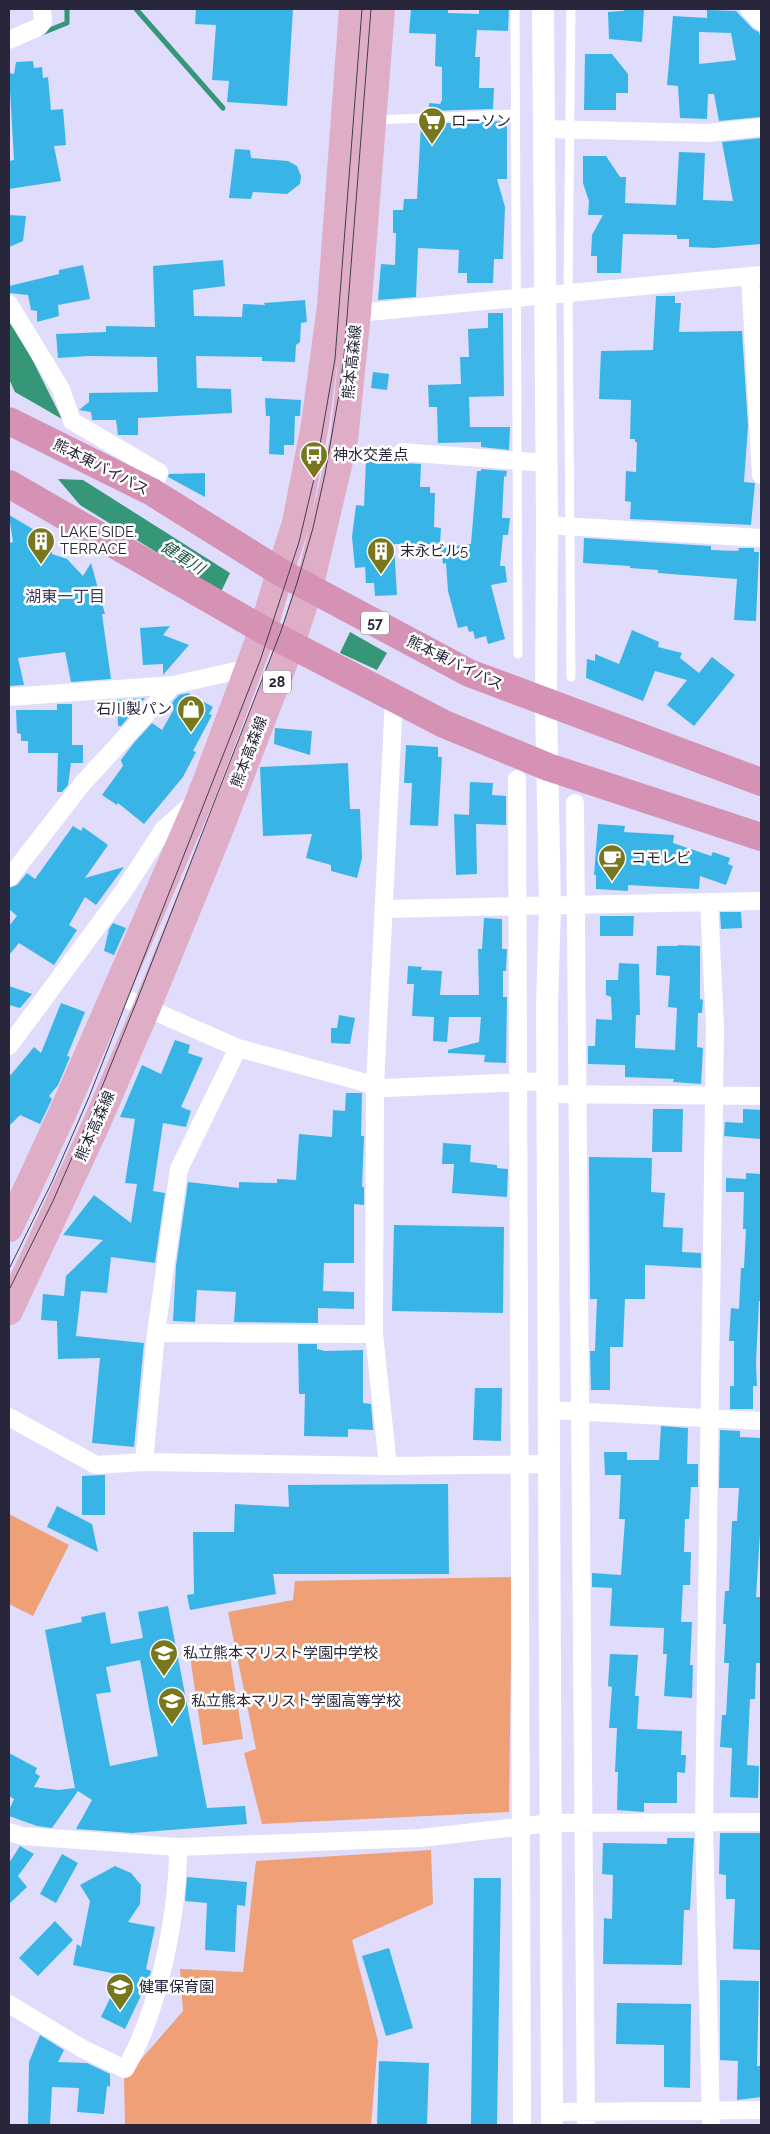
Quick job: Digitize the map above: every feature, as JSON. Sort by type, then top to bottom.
[{"type":"highway","name":"熊本東バイパス","points":[[9,421],[152,492],[280,572],[469,673],[546,704],[761,782]]},
{"type":"highway","points":[[9,484],[263,630],[444,724],[548,767],[761,837]]},
{"type":"main road","name":"熊本高森線","points":[[9,1228],[115,994],[201,796],[263,630],[296,523],[315,425],[331,306],[353,9]]},
{"type":"main road","name":"熊本高森線","points":[[9,1311],[95,1127],[146,1007],[218,833],[291,644],[309,588],[344,440],[357,313],[381,9]]},
{"type":"street","points":[[9,40],[39,27],[43,22],[42,9]]},
{"type":"street","points":[[543,9],[547,525],[546,704],[550,906],[548,1087],[552,2118],[711,2117],[761,2110]]},
{"type":"street","points":[[749,9],[761,22]]},
{"type":"street","points":[[544,129],[708,133],[761,127]]},
{"type":"street","points":[[357,313],[756,275],[761,475]]},
{"type":"street","points":[[9,304],[61,389],[72,420],[159,472],[152,492]]},
{"type":"street","points":[[402,452],[546,463]]},
{"type":"street","points":[[547,525],[761,538]]},
{"type":"street","points":[[9,697],[173,685],[249,668]]},
{"type":"street","points":[[9,878],[83,783],[173,685]]},
{"type":"street","points":[[388,1466],[374,1334],[375,1085],[394,698]]},
{"type":"street","points":[[517,779],[522,2125]]},
{"type":"street","points":[[9,1046],[123,892],[163,830],[201,796]]},
{"type":"street","points":[[575,803],[578,1412],[586,2118]]},
{"type":"street","points":[[384,909],[761,901]]},
{"type":"street","points":[[709,902],[715,1027],[704,1823],[711,2117]]},
{"type":"street","points":[[115,994],[238,1048],[385,1088],[517,1083],[548,1087],[577,1095],[761,1096]]},
{"type":"street","points":[[144,1462],[156,1333],[179,1169],[238,1048]]},
{"type":"street","points":[[156,1333],[374,1334]]},
{"type":"street","points":[[549,1410],[761,1421]]},
{"type":"street","points":[[9,1417],[96,1465],[144,1462],[388,1466],[549,1464]]},
{"type":"street","points":[[9,1832],[22,1836],[178,1847],[422,1838],[551,1823],[761,1822]]},
{"type":"street","points":[[9,2004],[83,2049],[125,2068],[135,2051],[148,2020],[165,1956],[175,1900],[178,1847]]},
{"type":"lane","points":[[515,9],[518,654]]},
{"type":"lane","points":[[571,10],[568,294],[571,677]]},
{"type":"lane","points":[[372,120],[514,114]]},
{"type":"shaded area","points":[[9,1514],[69,1545],[33,1616],[9,1604]]},
{"type":"shaded area","points":[[512,1577],[509,1812],[262,1824],[244,1753],[256,1749],[228,1612],[293,1600],[295,1581]]},
{"type":"shaded area","points":[[229,1651],[243,1739],[203,1745],[190,1656]]},
{"type":"shaded area","points":[[431,1850],[433,1904],[352,1940],[378,2041],[371,2125],[125,2125],[124,2079],[183,2011],[180,1969],[243,1972],[256,1861]]},
{"type":"water","points":[[9,316],[62,419],[15,392],[9,379]]},
{"type":"water","name":"健軍川","points":[[58,479],[83,480],[230,573],[221,592],[80,505]]},
{"type":"water","points":[[350,632],[387,653],[377,670],[340,653]]},
{"type":"building","points":[[196,9],[293,9],[287,106],[227,102],[229,81],[212,80],[216,25],[195,24]]},
{"type":"building","points":[[411,9],[448,9],[448,13],[479,14],[479,9],[509,9],[508,31],[477,30],[475,57],[480,57],[479,88],[494,88],[493,109],[429,111],[429,103],[440,104],[442,100],[442,67],[435,66],[436,34],[409,33]]},
{"type":"building","points":[[644,9],[642,42],[609,39],[608,12]]},
{"type":"building","points":[[707,10],[736,11],[753,29],[759,32],[761,39],[761,117],[719,121],[714,94],[708,94],[707,119],[680,118],[678,86],[667,85],[673,16],[707,18]],"holes":[[[699,32],[731,33],[736,60],[699,64]]]},
{"type":"building","points":[[585,54],[612,54],[628,74],[628,93],[616,93],[616,110],[584,110]]},
{"type":"building","points":[[33,61],[34,68],[42,67],[43,78],[48,77],[51,110],[63,109],[66,145],[54,146],[61,181],[9,189],[9,161],[14,160],[9,73],[14,74],[16,62]]},
{"type":"building","points":[[507,121],[507,179],[497,179],[505,207],[503,259],[494,259],[493,283],[467,283],[467,273],[458,273],[459,250],[418,248],[416,297],[378,300],[381,264],[395,265],[396,233],[393,233],[393,210],[403,210],[404,199],[417,199],[421,124]]},
{"type":"building","points":[[761,138],[761,244],[714,248],[689,247],[689,239],[677,239],[677,235],[623,234],[621,273],[597,273],[597,256],[591,256],[592,235],[603,215],[588,215],[589,201],[583,183],[583,156],[606,156],[620,177],[626,177],[625,203],[676,205],[679,152],[705,153],[703,200],[733,201],[722,142]]},
{"type":"building","points":[[235,149],[250,150],[251,158],[288,161],[297,166],[301,176],[300,184],[287,194],[253,192],[251,199],[229,198]]},
{"type":"building","points":[[9,215],[26,216],[23,241],[9,247]]},
{"type":"building","points":[[223,260],[225,286],[193,290],[194,316],[242,317],[243,304],[265,305],[264,303],[305,300],[307,322],[301,323],[300,342],[296,345],[295,362],[262,361],[262,357],[196,356],[197,388],[231,389],[232,413],[138,418],[138,435],[118,435],[116,420],[92,420],[91,412],[79,410],[89,402],[89,393],[158,392],[157,357],[89,356],[58,358],[56,334],[106,332],[106,326],[155,327],[153,266]]},
{"type":"building","points":[[83,265],[90,299],[58,305],[59,316],[37,322],[37,311],[31,310],[28,295],[9,293],[9,286],[59,274],[59,270]]},
{"type":"building","points":[[656,296],[675,296],[675,303],[681,303],[679,332],[742,331],[748,426],[744,482],[755,483],[751,525],[630,519],[631,502],[625,501],[626,471],[636,472],[637,442],[635,442],[635,439],[630,439],[631,400],[599,399],[601,351],[653,350]]},
{"type":"building","points":[[488,313],[503,313],[504,396],[469,397],[470,427],[510,427],[509,450],[481,447],[481,442],[438,443],[437,407],[429,407],[428,385],[461,384],[460,357],[469,357],[468,329],[488,328]]},
{"type":"building","points":[[373,372],[389,374],[387,390],[371,388]]},
{"type":"building","points":[[265,398],[301,400],[300,416],[295,416],[294,445],[284,445],[284,455],[269,454],[270,416],[266,416]]},
{"type":"building","points":[[378,458],[394,458],[401,463],[421,464],[420,487],[430,487],[430,493],[435,493],[434,527],[441,528],[440,544],[394,544],[397,595],[375,596],[374,583],[366,583],[365,567],[355,568],[352,537],[356,505],[364,506],[366,460],[378,460]]},
{"type":"building","points":[[481,469],[507,471],[506,477],[504,476],[502,518],[510,518],[508,535],[503,535],[500,566],[505,566],[507,582],[491,585],[505,639],[488,644],[486,636],[475,639],[473,631],[469,632],[467,626],[458,628],[448,591],[446,563],[443,564],[441,548],[471,544],[477,471],[481,471]]},
{"type":"building","points":[[205,473],[205,497],[168,477],[169,474]]},
{"type":"building","points":[[9,515],[38,532],[41,548],[51,547],[52,554],[67,559],[83,576],[91,563],[105,614],[102,614],[111,679],[71,682],[65,652],[18,658],[24,685],[9,686],[9,543],[13,542]]},
{"type":"building","points":[[584,538],[711,546],[711,550],[738,551],[739,548],[754,548],[754,552],[759,552],[756,621],[734,620],[737,579],[658,573],[658,570],[630,568],[630,566],[583,563]]},
{"type":"building","points":[[170,626],[163,635],[189,645],[163,675],[163,664],[143,665],[140,628]]},
{"type":"building","points":[[632,630],[659,642],[658,647],[682,653],[680,658],[699,673],[712,657],[735,675],[694,726],[667,705],[687,680],[655,671],[643,701],[586,678],[587,659],[595,661],[595,654],[619,664]]},
{"type":"building","points":[[188,693],[213,707],[209,714],[212,715],[193,751],[196,752],[183,777],[144,824],[118,803],[117,805],[102,795],[123,766],[121,760],[133,744],[152,723],[162,730],[174,709],[171,705],[174,700],[179,695]]},
{"type":"building","points":[[145,698],[121,726],[118,726],[117,700]]},
{"type":"building","points":[[57,704],[72,704],[72,745],[83,745],[83,763],[71,763],[68,785],[62,792],[57,792],[58,753],[28,753],[28,741],[21,741],[21,734],[17,733],[16,710],[57,710]]},
{"type":"building","points":[[275,728],[312,731],[310,755],[274,744]]},
{"type":"building","points":[[406,745],[438,747],[438,757],[442,757],[438,826],[410,825],[412,783],[404,783]]},
{"type":"building","points":[[348,763],[350,809],[360,809],[362,858],[357,878],[331,871],[331,865],[306,858],[312,834],[263,836],[260,767]]},
{"type":"building","points":[[470,782],[493,783],[492,795],[506,796],[506,825],[476,824],[477,874],[456,875],[454,814],[469,815]]},
{"type":"building","points":[[598,824],[625,826],[624,832],[674,835],[673,843],[711,856],[713,852],[730,858],[728,864],[733,866],[726,885],[700,876],[699,889],[628,885],[628,891],[596,889],[596,875],[594,875]]},
{"type":"building","points":[[73,826],[81,831],[83,827],[108,845],[85,878],[124,867],[96,905],[85,897],[69,925],[77,930],[54,965],[19,943],[9,955],[9,926],[17,916],[9,909],[9,888],[17,885],[27,873],[35,879]]},
{"type":"building","points":[[720,912],[741,912],[742,928],[721,929]]},
{"type":"building","points":[[600,916],[634,916],[633,936],[600,936]]},
{"type":"building","points":[[484,918],[502,919],[502,949],[507,949],[506,971],[503,971],[503,997],[507,997],[506,1063],[484,1062],[485,1055],[448,1053],[448,1050],[479,1042],[481,1017],[449,1017],[447,1042],[433,1041],[434,1017],[412,1016],[414,984],[407,984],[408,966],[422,967],[421,970],[442,971],[440,995],[479,995],[478,949],[482,949]]},
{"type":"building","points":[[113,923],[126,928],[114,955],[104,951],[109,929]]},
{"type":"building","points":[[657,946],[700,946],[700,999],[703,1000],[702,1013],[698,1013],[697,1047],[703,1048],[701,1084],[673,1082],[674,1079],[625,1077],[625,1065],[588,1064],[588,1046],[595,1046],[596,1019],[612,1020],[611,997],[606,995],[606,980],[618,980],[619,963],[639,964],[640,1015],[636,1015],[635,1048],[675,1050],[677,1008],[668,1007],[670,976],[656,975]]},
{"type":"building","points":[[9,986],[32,994],[20,1008],[9,1005]]},
{"type":"building","points":[[61,1003],[85,1012],[67,1056],[70,1057],[58,1085],[49,1096],[52,1099],[40,1124],[20,1115],[9,1126],[9,1077],[34,1047],[41,1053]]},
{"type":"building","points":[[339,1015],[355,1018],[350,1044],[331,1043],[331,1028],[337,1028]]},
{"type":"building","points":[[175,1040],[190,1045],[188,1053],[203,1058],[181,1107],[191,1111],[186,1127],[163,1123],[153,1191],[165,1193],[155,1263],[111,1257],[107,1293],[81,1291],[76,1336],[144,1343],[134,1447],[92,1443],[100,1358],[58,1359],[57,1321],[41,1320],[43,1294],[64,1296],[66,1276],[103,1240],[63,1235],[94,1195],[131,1223],[137,1184],[125,1183],[135,1119],[120,1117],[142,1065],[161,1074]]},
{"type":"building","points":[[346,1093],[362,1093],[361,1136],[364,1136],[362,1187],[364,1187],[364,1205],[354,1204],[354,1263],[324,1263],[323,1291],[354,1292],[354,1309],[318,1308],[318,1323],[234,1322],[236,1292],[197,1290],[195,1322],[173,1321],[176,1266],[188,1182],[239,1188],[239,1182],[277,1183],[277,1179],[296,1180],[299,1134],[332,1137],[333,1110],[345,1111]]},
{"type":"building","points":[[653,1109],[683,1109],[682,1152],[652,1152]]},
{"type":"building","points":[[743,1109],[761,1110],[761,1139],[724,1136],[725,1122],[743,1123]]},
{"type":"building","points":[[443,1143],[471,1145],[470,1162],[497,1165],[497,1168],[508,1169],[507,1197],[452,1193],[454,1164],[442,1164]]},
{"type":"building","points":[[589,1157],[652,1158],[651,1192],[665,1193],[663,1227],[683,1228],[682,1252],[701,1253],[701,1268],[645,1265],[645,1299],[625,1299],[623,1347],[610,1347],[610,1390],[591,1390],[590,1351],[595,1351],[597,1299],[590,1299]]},
{"type":"building","points":[[746,1173],[761,1174],[761,1301],[759,1301],[756,1363],[757,1386],[753,1386],[753,1409],[730,1409],[730,1386],[734,1386],[734,1341],[729,1341],[731,1308],[739,1309],[741,1268],[744,1268],[746,1229],[743,1229],[744,1192],[726,1192],[726,1178],[746,1179]]},
{"type":"building","points":[[394,1225],[504,1227],[503,1313],[392,1311]]},
{"type":"building","points":[[298,1344],[317,1344],[317,1349],[325,1351],[363,1350],[363,1403],[371,1404],[373,1430],[348,1429],[348,1437],[304,1436],[305,1394],[299,1394]]},
{"type":"building","points":[[475,1388],[502,1388],[501,1441],[473,1440]]},
{"type":"building","points":[[661,1426],[688,1428],[687,1464],[698,1464],[698,1487],[691,1487],[689,1519],[685,1519],[684,1552],[691,1552],[690,1585],[683,1585],[681,1622],[692,1622],[690,1665],[693,1665],[692,1698],[664,1696],[667,1654],[663,1654],[664,1628],[610,1626],[612,1588],[592,1587],[592,1573],[621,1575],[625,1519],[619,1519],[621,1475],[605,1475],[604,1452],[627,1452],[627,1460],[659,1460]]},
{"type":"building","points":[[720,1430],[740,1431],[740,1437],[761,1438],[761,1518],[756,1597],[761,1597],[761,1663],[756,1663],[755,1699],[750,1699],[747,1765],[759,1766],[758,1798],[730,1797],[732,1748],[720,1747],[722,1715],[726,1715],[729,1663],[724,1663],[726,1624],[723,1624],[725,1591],[729,1591],[732,1521],[737,1521],[739,1488],[719,1488]]},
{"type":"building","points":[[105,1475],[105,1515],[82,1515],[82,1476]]},
{"type":"building","points":[[448,1484],[449,1574],[273,1574],[276,1594],[190,1610],[187,1595],[194,1594],[193,1532],[234,1532],[235,1504],[289,1507],[288,1485]]},
{"type":"building","points":[[57,1506],[92,1524],[98,1552],[47,1527]]},
{"type":"building","points":[[168,1606],[207,1808],[245,1806],[247,1824],[132,1833],[76,1829],[92,1800],[78,1791],[52,1828],[37,1826],[9,1816],[9,1810],[14,1799],[9,1796],[9,1753],[37,1768],[35,1773],[40,1776],[34,1787],[58,1790],[75,1788],[45,1630],[82,1622],[81,1617],[105,1612],[111,1644],[143,1638],[138,1612]],"holes":[[[140,1660],[158,1756],[110,1766],[96,1694],[111,1692],[106,1667]]]},
{"type":"building","points":[[610,1654],[638,1655],[635,1696],[639,1696],[637,1729],[682,1731],[681,1755],[686,1755],[685,1773],[677,1772],[677,1803],[644,1803],[644,1812],[617,1810],[618,1772],[615,1772],[617,1728],[609,1728],[612,1687],[608,1686]]},
{"type":"building","points":[[720,1833],[761,1833],[761,1950],[733,1949],[735,1899],[726,1899],[726,1875],[719,1874]]},
{"type":"building","points":[[667,1838],[694,1838],[690,1910],[684,1910],[682,1965],[603,1964],[604,1918],[612,1919],[613,1875],[602,1874],[603,1843],[667,1844]]},
{"type":"building","points":[[20,1846],[34,1854],[18,1876],[27,1887],[9,1904],[9,1863]]},
{"type":"building","points":[[62,1854],[78,1863],[56,1903],[40,1894]]},
{"type":"building","points":[[115,1866],[131,1873],[141,1885],[140,1904],[128,1922],[155,1927],[146,1969],[151,1971],[125,2029],[101,2017],[121,1975],[73,1965],[77,1944],[81,1947],[90,1901],[80,1885]]},
{"type":"building","points":[[187,1877],[247,1882],[245,1906],[237,1905],[235,1952],[205,1950],[207,1903],[185,1901]]},
{"type":"building","points":[[474,1878],[501,1878],[497,2125],[471,2125]]},
{"type":"building","points":[[55,1921],[73,1940],[38,1976],[19,1958]]},
{"type":"building","points":[[389,1948],[413,2028],[386,2036],[362,1956]]},
{"type":"building","points":[[720,1980],[759,1981],[757,2066],[761,2066],[761,2097],[737,2100],[738,2061],[720,2060]]},
{"type":"building","points":[[617,2003],[691,2004],[690,2088],[664,2087],[664,2045],[616,2044]]},
{"type":"building","points":[[40,2035],[64,2050],[58,2062],[87,2063],[110,2074],[110,2087],[107,2086],[104,2114],[77,2112],[79,2088],[52,2087],[50,2125],[28,2125],[29,2062]]},
{"type":"building","points":[[379,2061],[429,2063],[427,2125],[377,2125]]},
{"type":"waterway","points":[[42,33],[67,23],[67,9]]},
{"type":"waterway","points":[[136,9],[223,108]]},
{"type":"tram line","points":[[9,1269],[52,1182],[89,1097],[260,661],[299,542],[314,479],[335,359],[362,9]]},
{"type":"tram line","points":[[9,1290],[53,1201],[136,1003],[281,631],[313,528],[325,474],[344,356],[371,9]]},
{"type":"place","name":"ローソン","points":[[432,145]]},
{"type":"place","name":"神水交差点","points":[[314,479]]},
{"type":"place","name":"LAKE SIDE. TERRACE","points":[[41,565]]},
{"type":"place","name":"末永ビル5","points":[[381,575]]},
{"type":"place","name":"石川製パン","points":[[191,733]]},
{"type":"place","name":"コモレビ","points":[[612,882]]},
{"type":"place","name":"私立熊本マリスト学園中学校","points":[[164,1677]]},
{"type":"place","name":"私立熊本マリスト学園高等学校","points":[[172,1725]]},
{"type":"place","name":"健軍保育園","points":[[120,2011]]},
{"type":"district","name":"湖東一丁目","points":[[65,596]]}]
